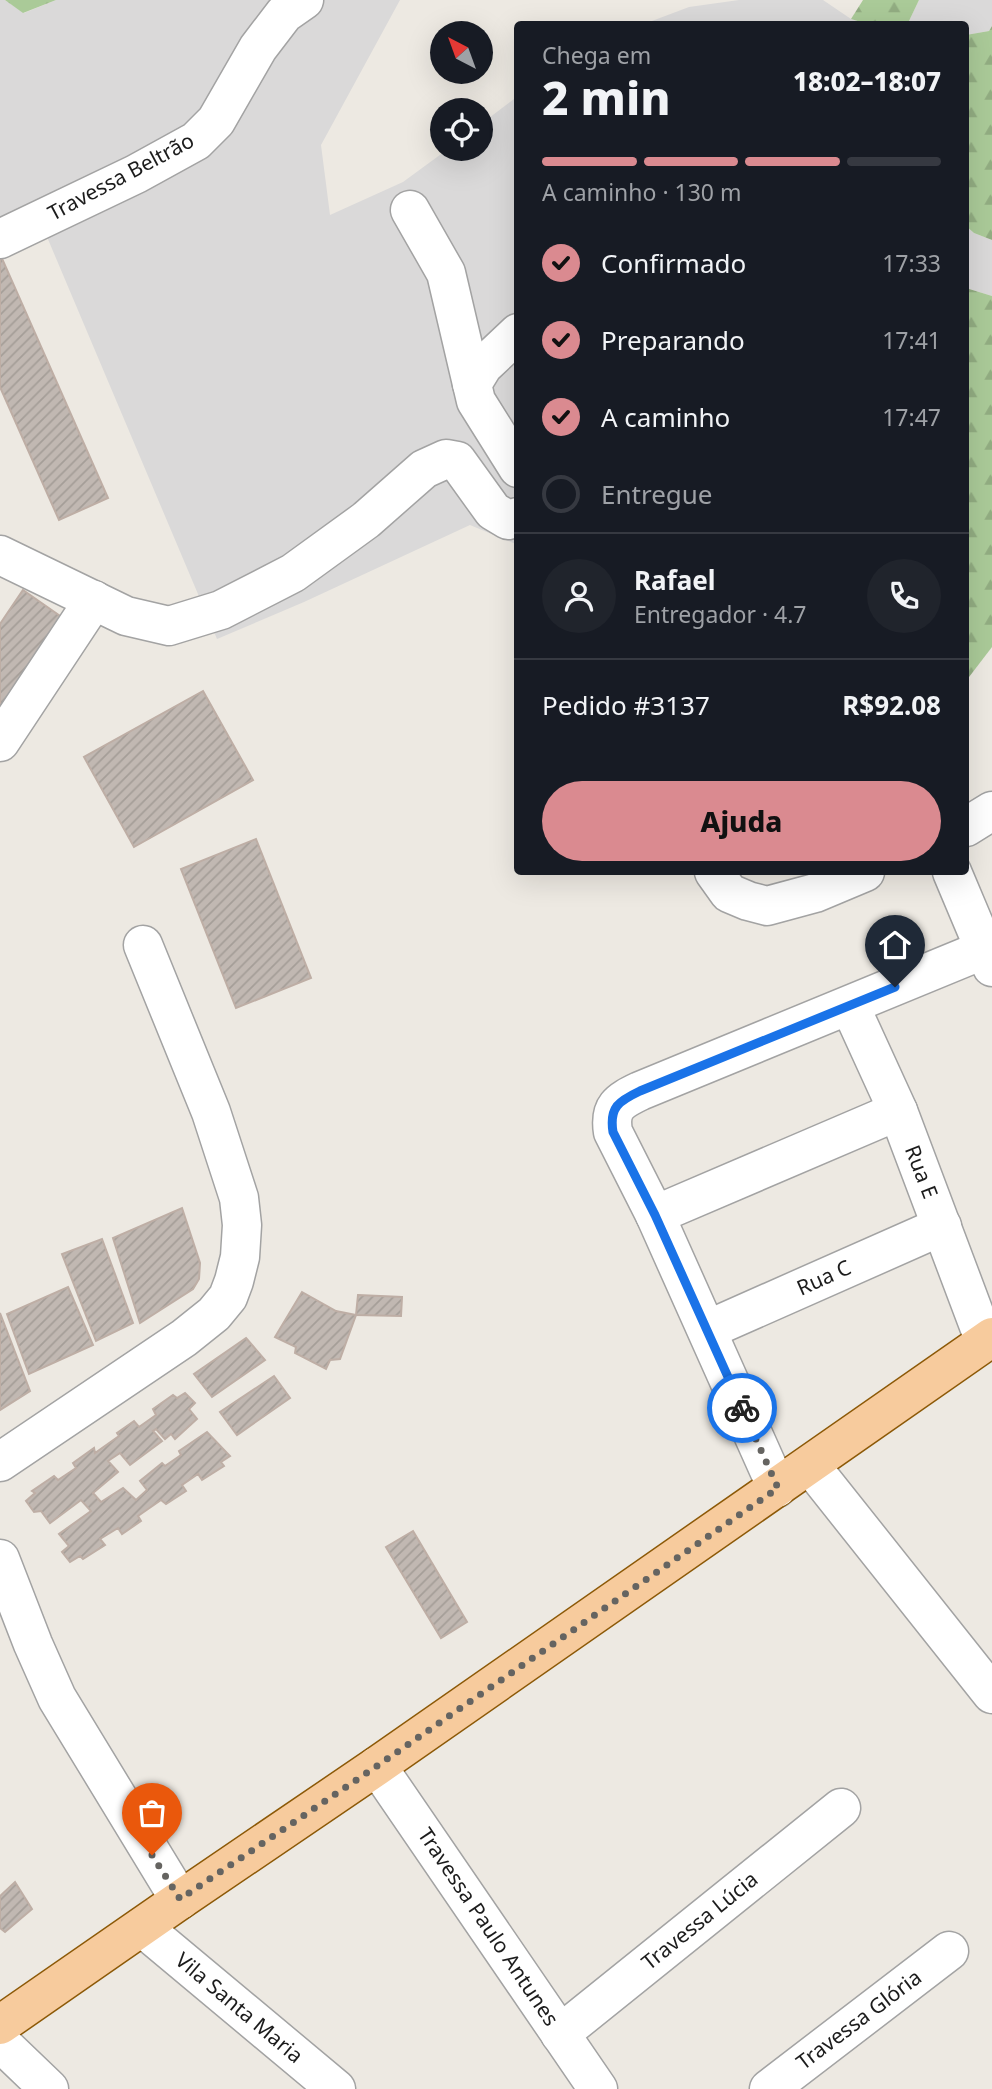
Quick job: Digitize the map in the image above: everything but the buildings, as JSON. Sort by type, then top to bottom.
[{"type":"main road","points":[[0,2025],[988,1340]]},
{"type":"street","name":"Travessa Beltrão","points":[[0,239],[136,174],[196,141],[216,121],[258,48],[284,14],[304,0]]},
{"type":"street","points":[[410,210],[446,273],[476,401],[514,462]]},
{"type":"street","points":[[472,384],[483,366],[514,337]]},
{"type":"street","points":[[0,555],[126,616],[169,626],[221,610],[293,573],[366,520],[424,469],[446,459],[457,461],[493,512],[508,520],[514,518]]},
{"type":"street","points":[[0,742],[93,600]]},
{"type":"street","points":[[969,825],[992,811]]},
{"type":"street","points":[[717,876],[729,893],[767,906],[815,893],[858,875]]},
{"type":"street","points":[[778,1488],[655,1215],[613,1132],[611,1118],[615,1108],[626,1098],[849,1006],[988,958],[953,875]]},
{"type":"street","points":[[0,1462],[184,1338],[214,1314],[228,1297],[234,1281],[242,1236],[239,1198],[211,1112],[143,946]]},
{"type":"street","name":"Rua E","points":[[849,1006],[898,1111],[988,1340]]},
{"type":"street","points":[[655,1215],[898,1111]]},
{"type":"street","name":"Rua C","points":[[708,1330],[942,1226]]},
{"type":"street","points":[[810,1465],[992,1694]]},
{"type":"street","points":[[0,1559],[57,1698],[180,1899]]},
{"type":"street","name":"Travessa Paulo Antunes","points":[[377,1766],[598,2089]]},
{"type":"street","name":"Travessa Lúcia","points":[[560,2034],[841,1808]]},
{"type":"street","name":"Vila Santa Maria","points":[[142,1927],[336,2089]]},
{"type":"street","name":"Travessa Glória","points":[[769,2089],[949,1951]]},
{"type":"street","points":[[0,2042],[49,2089]]},
{"type":"shaded area","points":[[0,0],[5,0],[24,13],[56,0],[400,0],[321,145],[330,215],[403,182],[432,161],[493,161],[493,115],[514,99],[514,543],[470,525],[217,639],[39,218],[0,221]]},
{"type":"shaded area","points":[[739,0],[823,0],[857,21],[652,21],[689,7]]},
{"type":"shaded area","points":[[919,0],[992,0],[992,26],[989,31],[969,34],[969,21],[909,21]]},
{"type":"shaded area","points":[[969,229],[992,240],[992,296],[969,289]]},
{"type":"green space","points":[[5,0],[56,0],[23,13]]},
{"type":"green space","points":[[863,0],[919,0],[909,21],[851,19]]},
{"type":"green space","points":[[992,26],[992,240],[969,229],[969,34],[989,31]]},
{"type":"green space","points":[[969,289],[992,296],[992,647],[969,677]]},
{"type":"way so far","points":[[152,1855],[180,1899],[778,1488],[742,1408]]},
{"type":"route","points":[[742,1408],[655,1215],[613,1132],[611,1118],[615,1108],[640,1091],[895,987]]}]
